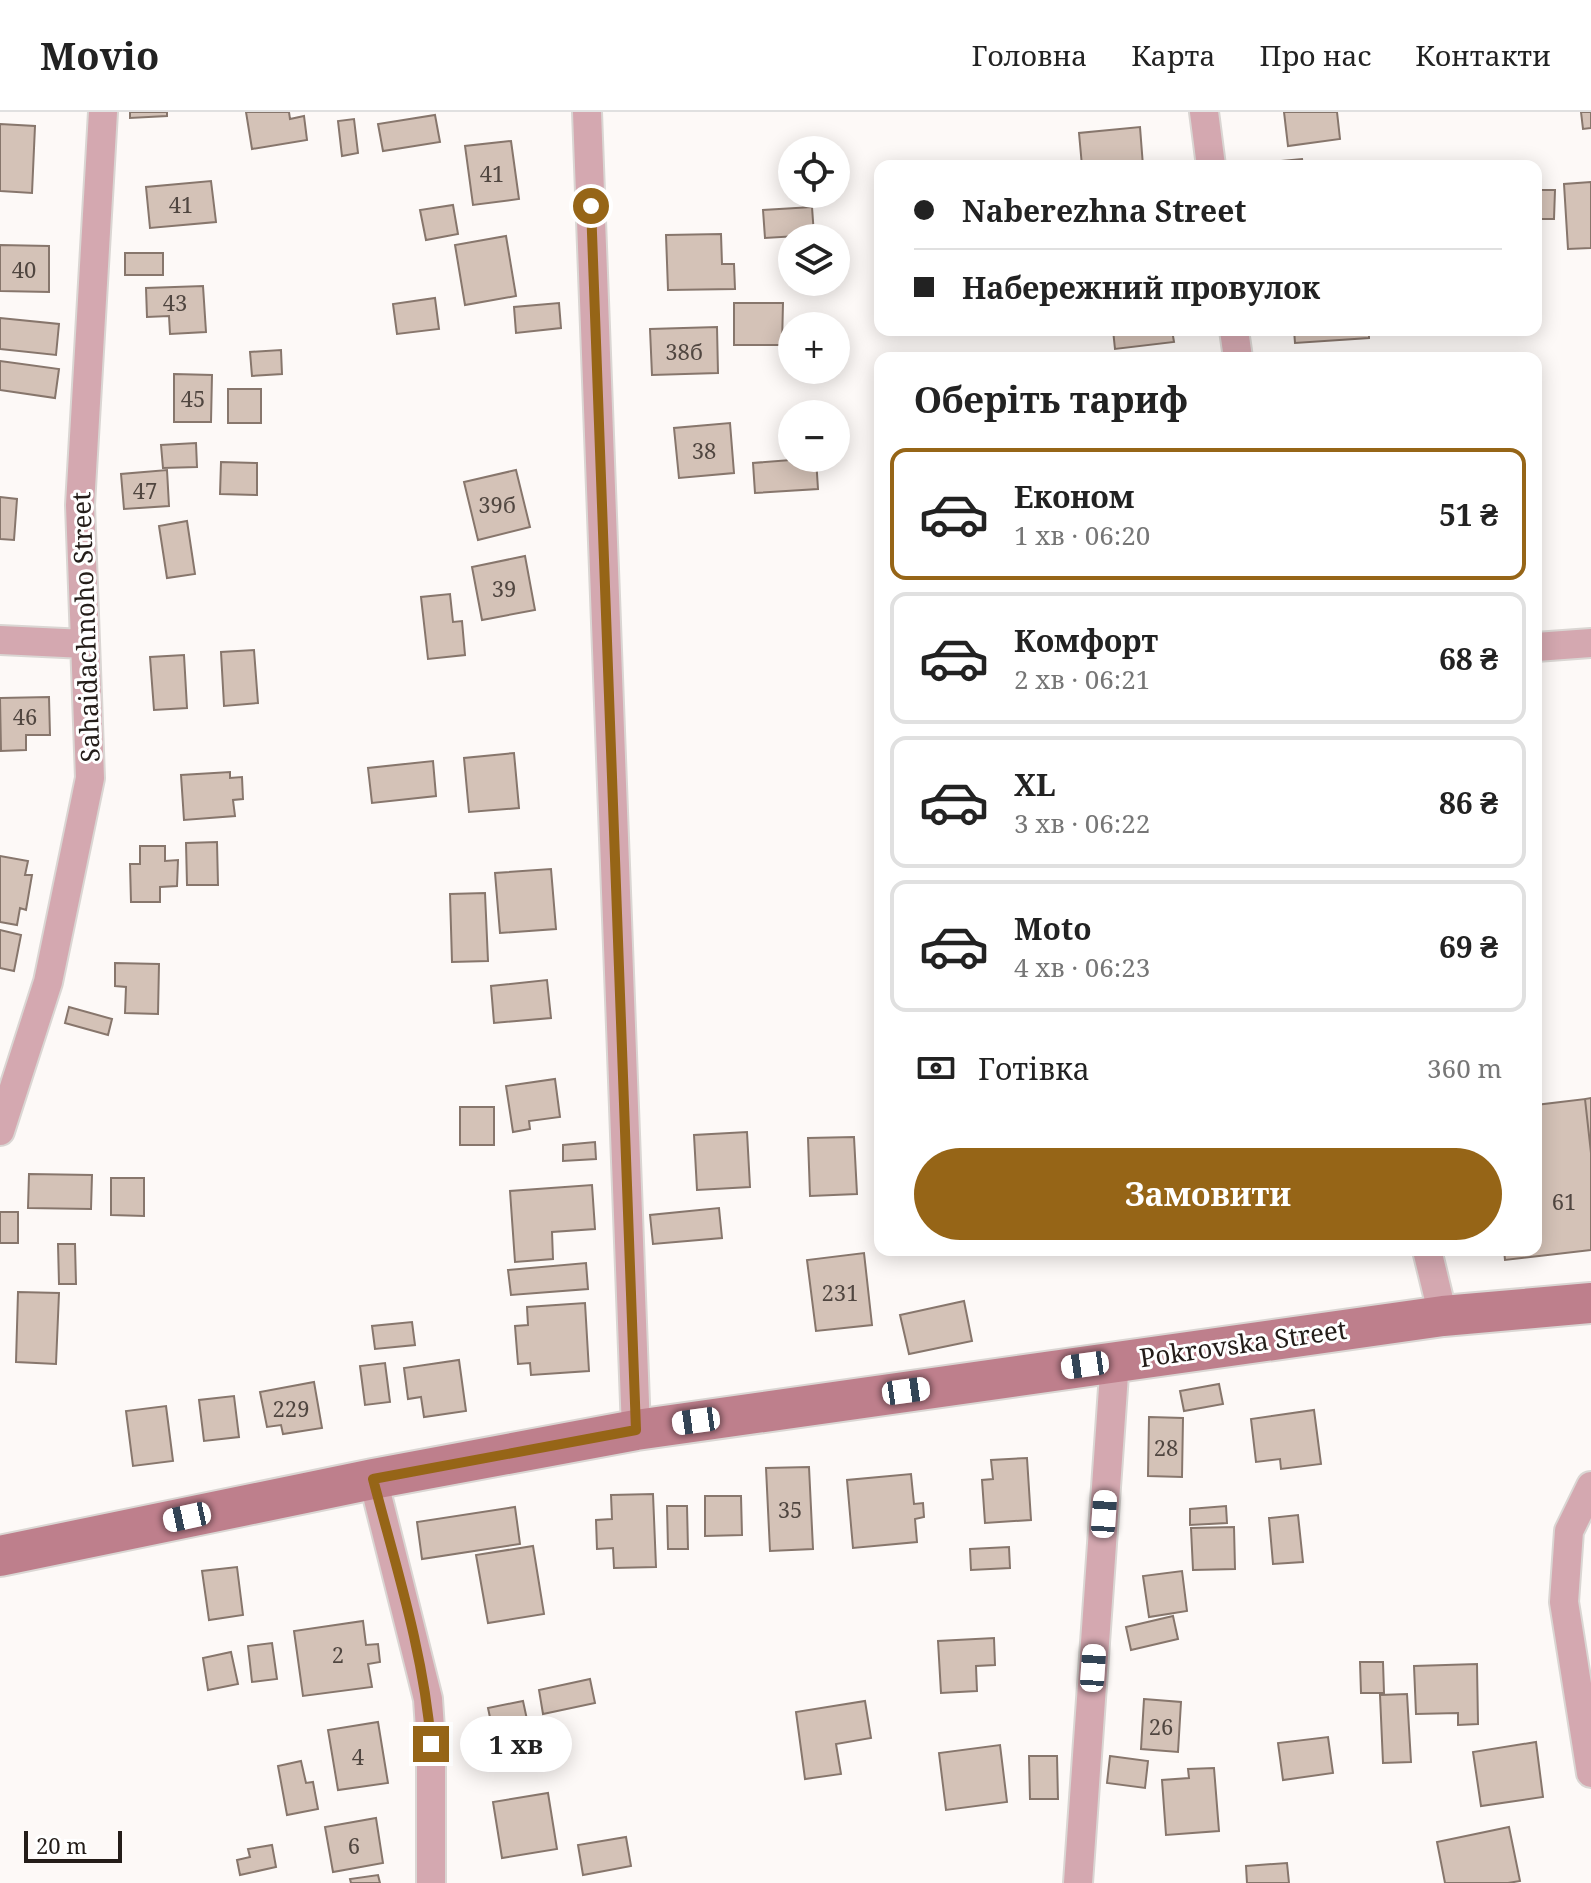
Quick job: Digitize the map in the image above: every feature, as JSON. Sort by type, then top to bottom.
[{"type":"street","name":"Sahaidachnoho Street","points":[[0,1131],[48,982],[90,778],[80,505],[103,112]]},
{"type":"street","points":[[587,112],[636,1430]]},
{"type":"street","points":[[1204,112],[1210,160]]},
{"type":"street","points":[[0,640],[85,644]]},
{"type":"street","points":[[1542,647],[1591,643]]},
{"type":"street","points":[[1428,1256],[1443,1316]]},
{"type":"street","name":"Pokrovska Street","points":[[0,1556],[373,1479],[636,1430],[1443,1316],[1591,1303]]},
{"type":"street","points":[[1078,1883],[1115,1360]]},
{"type":"street","points":[[373,1479],[428,1699],[431,1883]]},
{"type":"street","points":[[1591,1486],[1569,1531],[1564,1602],[1591,1773]]},
{"type":"building","points":[[130,112],[167,112],[167,116],[130,118]]},
{"type":"building","points":[[246,112],[289,112],[290,119],[304,116],[307,140],[252,149]]},
{"type":"building","points":[[1284,112],[1337,112],[1340,139],[1288,146]]},
{"type":"building","points":[[1581,112],[1591,112],[1591,128],[1583,129]]},
{"type":"building","points":[[435,115],[440,142],[383,151],[378,124]]},
{"type":"building","points":[[354,119],[358,153],[342,156],[338,121]]},
{"type":"building","points":[[0,124],[35,126],[32,193],[0,191]]},
{"type":"building","points":[[1140,127],[1143,160],[1081,160],[1079,133]]},
{"type":"building","points":[[511,141],[519,199],[473,205],[465,146]]},
{"type":"building","points":[[211,181],[216,222],[150,228],[146,187]]},
{"type":"building","points":[[1591,182],[1591,248],[1568,249],[1564,184]]},
{"type":"building","points":[[1542,190],[1555,190],[1554,219],[1542,219]]},
{"type":"building","points":[[453,205],[458,234],[426,240],[420,210]]},
{"type":"building","points":[[812,208],[813,224],[778,224],[778,237],[765,238],[763,210]]},
{"type":"building","points":[[721,234],[722,264],[734,264],[735,289],[668,290],[666,235]]},
{"type":"building","points":[[506,236],[516,296],[465,305],[455,245]]},
{"type":"building","points":[[0,245],[49,246],[49,292],[0,291]]},
{"type":"building","points":[[125,253],[163,253],[163,275],[125,275]]},
{"type":"building","points":[[203,286],[206,332],[170,334],[169,316],[147,317],[146,288]]},
{"type":"building","points":[[435,298],[439,329],[397,334],[393,304]]},
{"type":"building","points":[[559,303],[561,328],[516,333],[514,307]]},
{"type":"building","points":[[734,303],[783,303],[783,312],[778,312],[778,345],[734,345]]},
{"type":"building","points":[[0,318],[59,324],[56,355],[0,349]]},
{"type":"building","points":[[717,327],[718,373],[652,375],[650,329]]},
{"type":"building","points":[[1114,336],[1173,336],[1174,342],[1115,349]]},
{"type":"building","points":[[1294,336],[1369,336],[1369,338],[1295,343]]},
{"type":"building","points":[[281,350],[282,374],[252,376],[250,352]]},
{"type":"building","points":[[0,361],[59,369],[55,398],[0,390]]},
{"type":"building","points":[[174,374],[212,375],[211,422],[174,422]]},
{"type":"building","points":[[228,389],[261,389],[261,423],[228,423]]},
{"type":"building","points":[[730,423],[734,473],[679,478],[674,428]]},
{"type":"building","points":[[196,443],[197,467],[163,468],[161,445]]},
{"type":"building","points":[[778,461],[778,472],[817,472],[818,489],[755,493],[753,463]]},
{"type":"building","points":[[221,462],[257,463],[257,495],[220,494]]},
{"type":"building","points":[[167,470],[169,506],[124,509],[121,474]]},
{"type":"building","points":[[516,470],[530,527],[478,540],[464,482]]},
{"type":"building","points":[[0,497],[17,499],[14,540],[0,539]]},
{"type":"building","points":[[187,521],[195,574],[167,578],[159,526]]},
{"type":"building","points":[[525,556],[535,610],[482,620],[472,567]]},
{"type":"building","points":[[450,594],[453,622],[462,621],[465,655],[428,659],[421,597]]},
{"type":"building","points":[[254,650],[258,703],[224,706],[221,652]]},
{"type":"building","points":[[184,655],[187,708],[154,710],[150,657]]},
{"type":"building","points":[[49,697],[50,735],[26,735],[26,750],[1,751],[0,698]]},
{"type":"building","points":[[514,753],[519,808],[469,812],[464,758]]},
{"type":"building","points":[[433,761],[436,796],[372,803],[368,768]]},
{"type":"building","points":[[230,772],[230,778],[242,777],[243,799],[233,800],[235,816],[184,820],[181,775]]},
{"type":"building","points":[[217,842],[218,885],[187,885],[186,843]]},
{"type":"building","points":[[140,846],[165,846],[165,861],[178,860],[177,886],[160,887],[160,902],[131,902],[130,864],[140,864]]},
{"type":"building","points":[[0,856],[28,861],[25,875],[32,875],[26,910],[20,908],[17,925],[0,922]]},
{"type":"building","points":[[551,869],[556,929],[500,933],[495,873]]},
{"type":"building","points":[[485,893],[488,961],[452,962],[450,894]]},
{"type":"building","points":[[0,930],[21,935],[14,971],[0,968]]},
{"type":"building","points":[[115,963],[159,964],[158,1014],[125,1013],[126,987],[115,986]]},
{"type":"building","points":[[547,980],[551,1018],[494,1023],[491,986]]},
{"type":"building","points":[[69,1007],[112,1019],[108,1035],[65,1023]]},
{"type":"building","points":[[555,1079],[560,1117],[529,1121],[530,1129],[513,1132],[506,1086]]},
{"type":"building","points":[[1591,1098],[1591,1153],[1585,1099]]},
{"type":"building","points":[[1585,1099],[1591,1153],[1591,1250],[1542,1256],[1542,1104]]},
{"type":"building","points":[[460,1107],[494,1107],[494,1145],[460,1145]]},
{"type":"building","points":[[747,1132],[750,1187],[697,1190],[694,1135]]},
{"type":"building","points":[[854,1137],[857,1194],[810,1196],[808,1138]]},
{"type":"building","points":[[595,1142],[596,1159],[563,1161],[563,1145]]},
{"type":"building","points":[[29,1174],[92,1175],[91,1209],[28,1208]]},
{"type":"building","points":[[111,1178],[144,1178],[144,1216],[111,1215]]},
{"type":"building","points":[[592,1185],[595,1229],[552,1232],[553,1259],[515,1262],[510,1191]]},
{"type":"building","points":[[719,1208],[722,1238],[653,1244],[650,1215]]},
{"type":"building","points":[[0,1212],[18,1212],[18,1243],[0,1243]]},
{"type":"building","points":[[58,1244],[75,1244],[76,1284],[59,1284]]},
{"type":"building","points":[[864,1253],[872,1325],[816,1331],[807,1260]]},
{"type":"building","points":[[1505,1256],[1539,1256],[1505,1260]]},
{"type":"building","points":[[586,1263],[588,1289],[511,1295],[508,1270]]},
{"type":"building","points":[[18,1292],[59,1293],[56,1364],[16,1362]]},
{"type":"building","points":[[964,1301],[972,1341],[909,1354],[900,1315]]},
{"type":"building","points":[[585,1303],[589,1371],[531,1375],[530,1363],[518,1364],[515,1326],[528,1325],[527,1307]]},
{"type":"building","points":[[412,1322],[415,1345],[375,1349],[372,1326]]},
{"type":"building","points":[[459,1360],[466,1411],[424,1417],[421,1397],[408,1399],[404,1368]]},
{"type":"building","points":[[385,1363],[390,1402],[365,1405],[360,1366]]},
{"type":"building","points":[[314,1382],[322,1428],[283,1434],[281,1425],[267,1427],[260,1392]]},
{"type":"building","points":[[1219,1384],[1223,1404],[1184,1411],[1180,1391]]},
{"type":"building","points":[[234,1396],[239,1437],[204,1441],[199,1400]]},
{"type":"building","points":[[166,1406],[173,1461],[133,1466],[126,1411]]},
{"type":"building","points":[[1314,1410],[1321,1464],[1281,1469],[1280,1459],[1256,1462],[1251,1419]]},
{"type":"building","points":[[1149,1417],[1183,1418],[1182,1477],[1148,1476]]},
{"type":"building","points":[[1027,1458],[1031,1520],[985,1523],[982,1480],[993,1479],[991,1460]]},
{"type":"building","points":[[809,1467],[813,1549],[770,1551],[766,1468]]},
{"type":"building","points":[[911,1474],[914,1504],[923,1503],[924,1517],[915,1519],[917,1542],[853,1548],[847,1480]]},
{"type":"building","points":[[653,1494],[656,1567],[614,1568],[613,1548],[597,1549],[596,1520],[612,1519],[611,1495]]},
{"type":"building","points":[[705,1496],[741,1496],[742,1535],[705,1536]]},
{"type":"building","points":[[667,1506],[687,1506],[688,1549],[668,1549]]},
{"type":"building","points":[[1226,1506],[1227,1523],[1190,1525],[1190,1509]]},
{"type":"building","points":[[515,1507],[520,1544],[422,1559],[417,1522]]},
{"type":"building","points":[[1298,1515],[1303,1562],[1273,1564],[1269,1518]]},
{"type":"building","points":[[1234,1527],[1235,1569],[1193,1570],[1191,1528]]},
{"type":"building","points":[[533,1546],[544,1614],[488,1623],[476,1555]]},
{"type":"building","points":[[1009,1547],[1010,1568],[971,1570],[970,1549]]},
{"type":"building","points":[[237,1567],[243,1615],[209,1620],[202,1571]]},
{"type":"building","points":[[1182,1571],[1187,1611],[1149,1617],[1143,1576]]},
{"type":"building","points":[[1173,1616],[1178,1639],[1131,1650],[1126,1627]]},
{"type":"building","points":[[363,1621],[366,1645],[378,1644],[380,1662],[368,1664],[372,1687],[303,1696],[294,1631]]},
{"type":"building","points":[[994,1638],[995,1665],[976,1666],[977,1691],[941,1693],[938,1641]]},
{"type":"building","points":[[272,1643],[277,1679],[252,1682],[248,1646]]},
{"type":"building","points":[[231,1652],[238,1684],[208,1690],[203,1658]]},
{"type":"building","points":[[1360,1662],[1383,1662],[1384,1693],[1361,1693]]},
{"type":"building","points":[[1477,1664],[1478,1724],[1458,1725],[1458,1713],[1416,1714],[1414,1666]]},
{"type":"building","points":[[590,1679],[595,1703],[543,1714],[539,1690]]},
{"type":"building","points":[[1407,1694],[1411,1762],[1383,1763],[1380,1695]]},
{"type":"building","points":[[1144,1699],[1181,1702],[1178,1752],[1141,1749]]},
{"type":"building","points":[[523,1701],[534,1752],[499,1760],[488,1708]]},
{"type":"building","points":[[865,1701],[871,1738],[836,1744],[841,1774],[805,1779],[796,1712]]},
{"type":"building","points":[[378,1722],[388,1783],[338,1790],[328,1730]]},
{"type":"building","points":[[1328,1737],[1333,1773],[1283,1780],[1278,1743]]},
{"type":"building","points":[[1536,1742],[1543,1797],[1481,1806],[1473,1752]]},
{"type":"building","points":[[1000,1745],[1007,1802],[946,1810],[939,1753]]},
{"type":"building","points":[[1029,1756],[1057,1756],[1058,1799],[1030,1799]]},
{"type":"building","points":[[1110,1756],[1148,1761],[1145,1788],[1107,1783]]},
{"type":"building","points":[[301,1761],[306,1783],[313,1782],[318,1809],[287,1815],[278,1766]]},
{"type":"building","points":[[1214,1768],[1219,1831],[1166,1835],[1162,1780],[1189,1778],[1188,1769]]},
{"type":"building","points":[[548,1793],[557,1849],[502,1858],[493,1802]]},
{"type":"building","points":[[376,1818],[383,1863],[333,1872],[325,1827]]},
{"type":"building","points":[[1509,1827],[1520,1881],[1445,1883],[1437,1842]]},
{"type":"building","points":[[626,1837],[631,1866],[583,1875],[578,1845]]},
{"type":"building","points":[[272,1845],[276,1867],[240,1875],[237,1860],[250,1857],[248,1849]]},
{"type":"building","points":[[1287,1863],[1289,1883],[1247,1883],[1246,1866]]},
{"type":"building","points":[[378,1875],[380,1883],[351,1883],[350,1879]]},
{"type":"route","points":[[431,1744],[428,1699],[419,1657],[373,1479],[636,1430],[591,206]]}]
